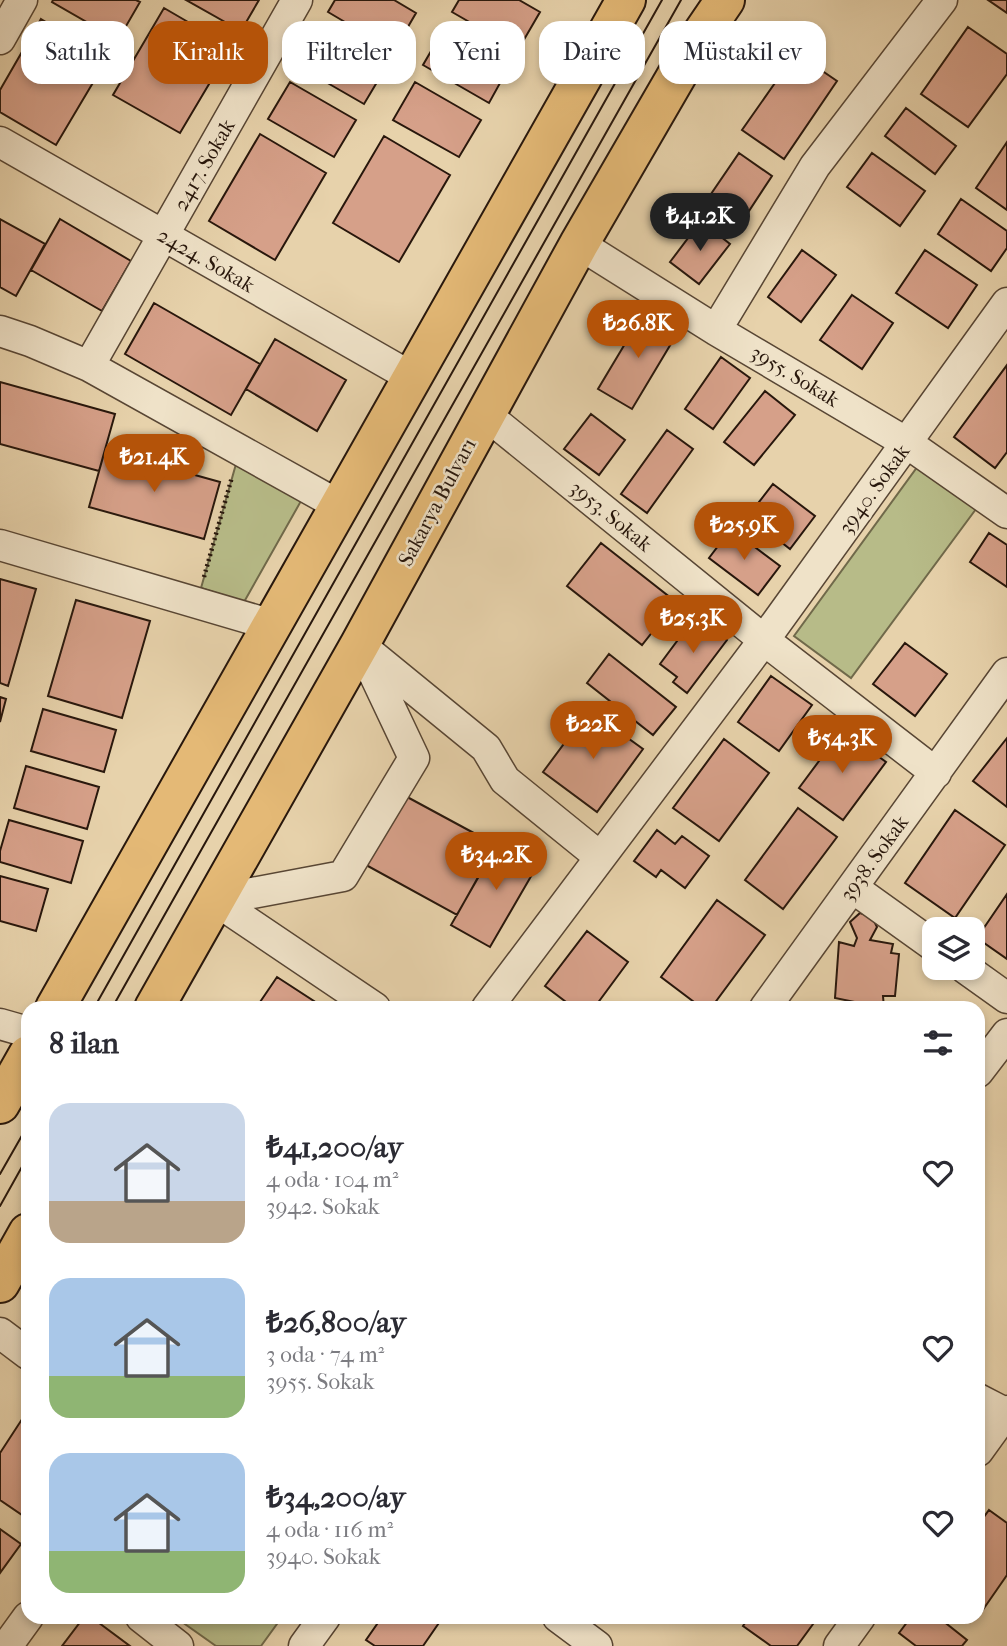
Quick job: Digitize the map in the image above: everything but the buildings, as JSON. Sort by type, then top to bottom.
[{"type":"main road","points":[[59,1001],[626,0]]},
{"type":"main road","name":"Sakarya Bulvarı","points":[[158,1001],[360,645],[579,244],[695,44],[725,0]]},
{"type":"main road","points":[[0,1104],[21,1067]]},
{"type":"main road","points":[[0,1283],[21,1246]]},
{"type":"street","points":[[0,39],[22,0]]},
{"type":"street","name":"2417. Sokak","points":[[89,366],[297,0]]},
{"type":"street","points":[[716,330],[815,166],[942,0]]},
{"type":"street","name":"2424. Sokak","points":[[0,142],[413,377]]},
{"type":"street","name":"3955. Sokak","points":[[579,244],[716,330],[907,443],[1007,513]]},
{"type":"street","name":"3940. Sokak","points":[[492,1001],[764,640],[1007,303]]},
{"type":"street","points":[[0,331],[89,366],[340,506]]},
{"type":"street","name":"3953. Sokak","points":[[485,414],[764,640],[936,773]]},
{"type":"street","points":[[0,545],[272,625]]},
{"type":"street","points":[[360,645],[486,748],[505,780],[600,857]]},
{"type":"street","points":[[215,900],[343,876],[414,758],[360,645]]},
{"type":"street","name":"3938. Sokak","points":[[770,1001],[1007,673]]},
{"type":"street","points":[[853,888],[922,937]]},
{"type":"street","points":[[215,900],[364,1001]]},
{"type":"street","points":[[982,980],[1007,998]]},
{"type":"street","points":[[0,1024],[21,1030]]},
{"type":"street","points":[[985,1063],[1007,1034]]},
{"type":"street","points":[[0,1333],[21,1349]]},
{"type":"street","points":[[985,1402],[1006,1413],[985,1442]]},
{"type":"street","points":[[6,1646],[23,1624]]},
{"type":"street","points":[[150,1624],[178,1646]]},
{"type":"street","points":[[304,1646],[320,1624]]},
{"type":"street","points":[[567,1624],[597,1646]]},
{"type":"street","points":[[839,1646],[855,1624]]},
{"type":"path","points":[[197,603],[240,449]]},
{"type":"green space","points":[[236,464],[301,501],[244,602],[201,588]]},
{"type":"green space","points":[[918,466],[976,509],[851,678],[794,636]]},
{"type":"green space","points":[[185,1624],[277,1624],[261,1646],[216,1646]]},
{"type":"tram line","points":[[98,1001],[662,0]]},
{"type":"tram line","points":[[116,1001],[681,0]]},
{"type":"tram line","points":[[0,1174],[21,1137]]},
{"type":"tram line","points":[[0,1206],[21,1168]]}]
